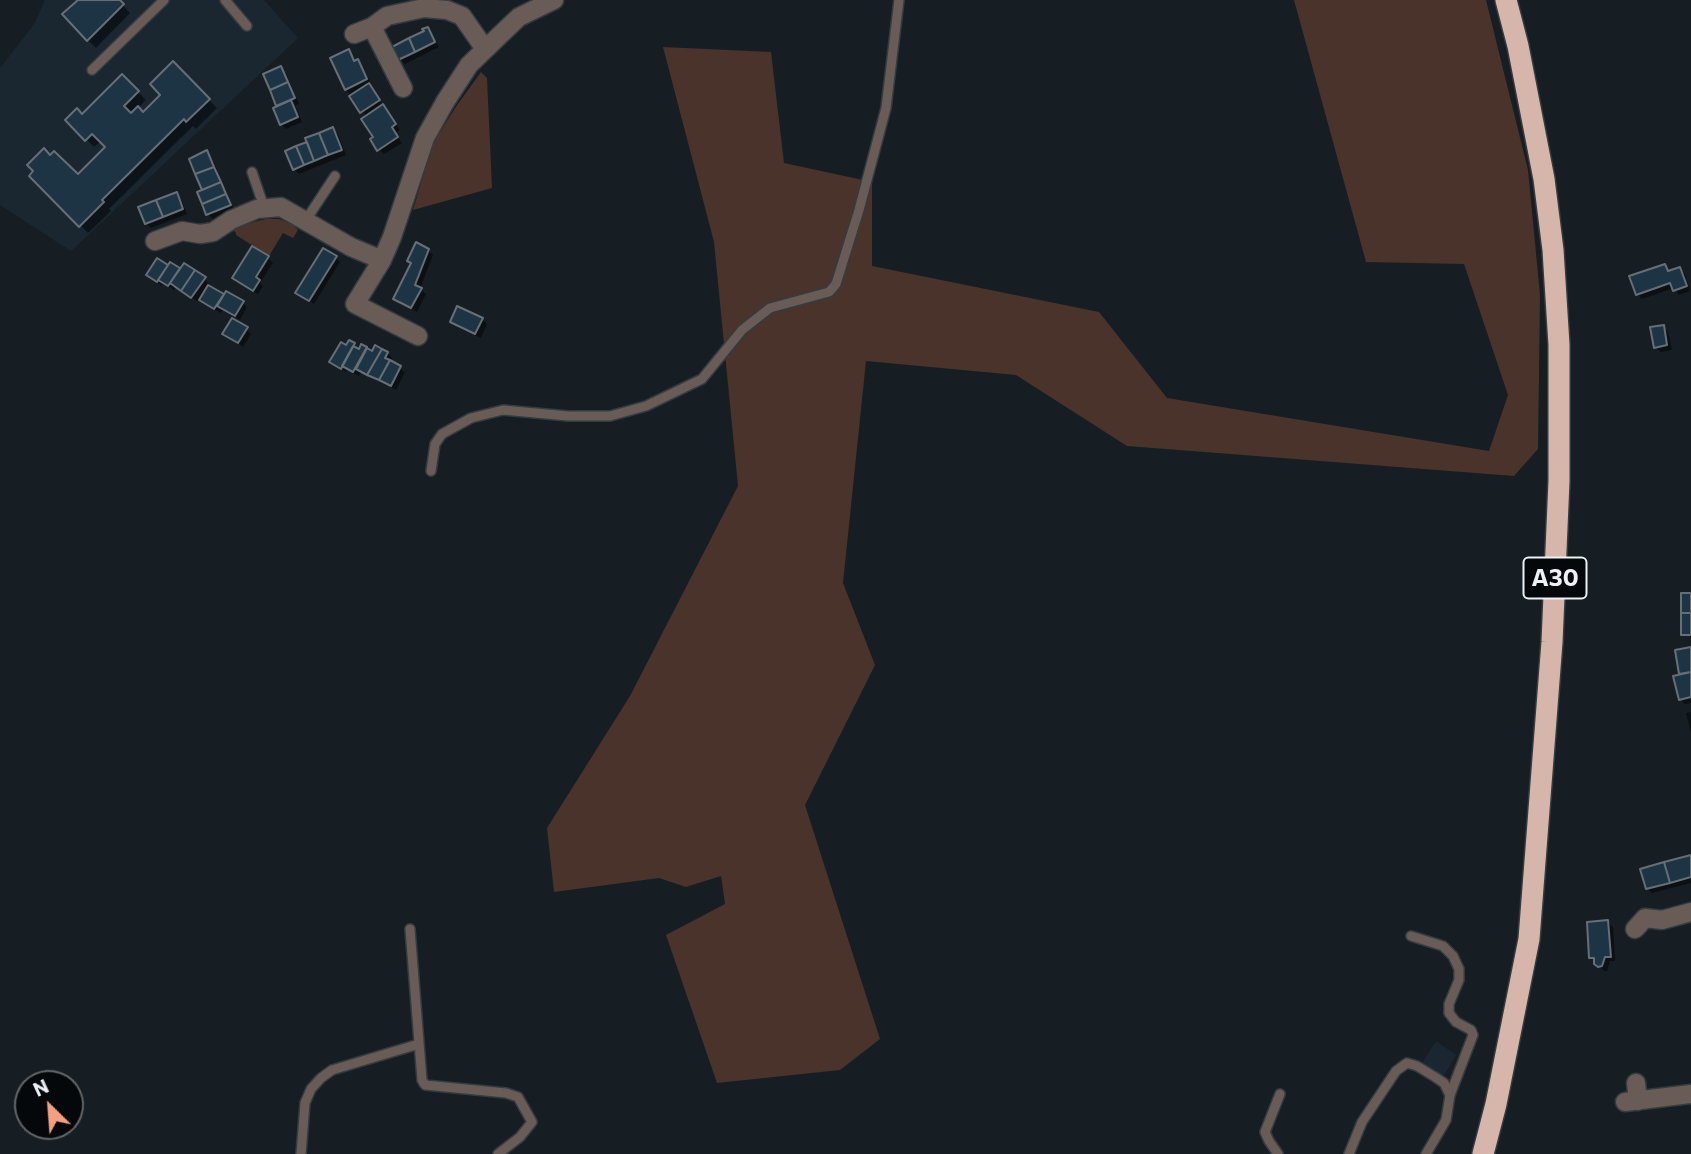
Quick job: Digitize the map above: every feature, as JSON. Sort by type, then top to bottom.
[{"type":"highway","name":"A30","points":[[1483,1154],[1496,1104],[1529,939],[1552,642],[1559,481],[1559,345],[1553,250],[1544,179],[1518,46],[1506,0]]},
{"type":"street","points":[[418,336],[355,304],[393,237],[425,138],[444,102],[469,65],[519,17],[554,0]]},
{"type":"street","points":[[354,34],[372,27],[387,16],[423,4],[462,16],[485,49]]},
{"type":"street","points":[[372,27],[403,88]]},
{"type":"street","points":[[155,241],[182,231],[200,234],[213,232],[231,220],[264,207],[281,207],[351,247],[382,260]]},
{"type":"street","points":[[1635,929],[1645,918],[1662,920],[1691,912]]},
{"type":"street","points":[[1633,1096],[1691,1094]]},
{"type":"lane","points":[[92,70],[164,0]]},
{"type":"lane","points":[[225,0],[247,26]]},
{"type":"lane","points":[[431,471],[435,444],[442,434],[471,418],[503,410],[568,416],[610,416],[646,406],[702,379],[742,330],[770,309],[829,292],[836,284],[855,223],[886,108],[899,0]]},
{"type":"lane","points":[[253,172],[264,207]]},
{"type":"lane","points":[[306,220],[335,176]]},
{"type":"lane","points":[[410,929],[422,1080],[425,1085],[506,1093],[519,1097],[532,1122],[520,1137],[498,1154]]},
{"type":"lane","points":[[1411,936],[1443,946],[1453,956],[1460,979],[1449,1004],[1449,1013],[1456,1022],[1471,1030],[1472,1035],[1450,1095],[1446,1120],[1426,1154]]},
{"type":"lane","points":[[301,1154],[305,1103],[311,1088],[321,1078],[332,1070],[419,1044]]},
{"type":"lane","points":[[1349,1154],[1362,1122],[1402,1065],[1411,1063],[1435,1077],[1444,1083],[1450,1095]]},
{"type":"lane","points":[[1278,1154],[1265,1132],[1280,1094]]},
{"type":"shaded area","points":[[45,0],[264,0],[298,38],[71,251],[0,205],[0,68],[35,23]]},
{"type":"shaded area","points":[[1294,0],[1486,0],[1528,170],[1540,295],[1538,449],[1514,476],[1127,446],[1016,375],[866,361],[843,583],[875,665],[805,805],[880,1039],[840,1070],[717,1083],[666,935],[725,904],[721,876],[686,887],[659,878],[554,892],[547,828],[630,696],[738,486],[714,242],[663,47],[771,52],[784,163],[872,182],[872,266],[1099,312],[1167,398],[1489,451],[1508,395],[1464,264],[1366,262]]},
{"type":"shaded area","points":[[481,72],[487,78],[492,188],[413,210],[432,145]]},
{"type":"shaded area","points":[[266,219],[279,219],[292,224],[298,230],[293,238],[283,233],[269,256],[236,235],[231,228]]},
{"type":"shaded area","points":[[1436,1041],[1456,1055],[1443,1077],[1422,1063]]},
{"type":"building","points":[[78,0],[120,0],[124,4],[87,41],[62,14]]},
{"type":"building","points":[[428,27],[435,42],[415,52],[409,38]]},
{"type":"building","points":[[409,38],[415,52],[398,60],[392,47]]},
{"type":"building","points":[[349,49],[354,61],[358,59],[367,79],[345,90],[330,58]]},
{"type":"building","points":[[173,61],[210,99],[186,122],[184,119],[102,200],[104,202],[79,227],[29,176],[33,171],[27,165],[44,148],[50,155],[54,151],[78,174],[105,147],[92,134],[85,141],[65,120],[77,108],[82,114],[122,74],[139,91],[124,106],[131,113],[138,106],[143,112],[160,95],[150,84]]},
{"type":"building","points":[[281,66],[288,82],[270,90],[263,74]]},
{"type":"building","points":[[288,82],[295,98],[276,106],[270,90]]},
{"type":"building","points":[[369,83],[380,100],[360,113],[349,96]]},
{"type":"building","points":[[291,100],[298,117],[280,125],[273,108]]},
{"type":"building","points":[[383,104],[396,124],[392,127],[398,137],[377,151],[370,139],[373,137],[361,119]]},
{"type":"building","points":[[333,127],[342,150],[328,155],[319,133]]},
{"type":"building","points":[[319,133],[328,155],[314,161],[305,138]]},
{"type":"building","points":[[307,142],[314,161],[304,165],[296,146]]},
{"type":"building","points":[[296,146],[304,165],[293,170],[285,151]]},
{"type":"building","points":[[207,150],[214,167],[195,174],[189,159]]},
{"type":"building","points":[[214,167],[221,182],[202,190],[195,174]]},
{"type":"building","points":[[221,182],[226,194],[202,204],[197,192]]},
{"type":"building","points":[[177,192],[183,209],[163,217],[156,200]]},
{"type":"building","points":[[226,194],[231,205],[206,215],[202,204]]},
{"type":"building","points":[[156,200],[163,217],[145,224],[138,207]]},
{"type":"building","points":[[416,242],[429,249],[415,285],[422,288],[411,308],[393,299],[411,263],[407,261]]},
{"type":"building","points":[[252,246],[269,256],[256,277],[260,280],[253,291],[232,278]]},
{"type":"building","points":[[323,248],[337,256],[309,301],[295,293]]},
{"type":"building","points":[[157,258],[168,265],[157,282],[146,275]]},
{"type":"building","points":[[170,262],[180,268],[168,286],[158,280]]},
{"type":"building","points":[[184,263],[195,270],[181,291],[170,283]]},
{"type":"building","points":[[1665,264],[1668,271],[1680,267],[1687,286],[1673,291],[1670,283],[1636,295],[1629,276]]},
{"type":"building","points":[[195,270],[206,277],[191,298],[181,291]]},
{"type":"building","points":[[208,285],[224,294],[214,309],[199,300]]},
{"type":"building","points":[[226,291],[244,301],[235,316],[217,306]]},
{"type":"building","points":[[457,306],[483,318],[475,334],[450,322]]},
{"type":"building","points":[[232,318],[248,327],[238,343],[222,334]]},
{"type":"building","points":[[1664,325],[1667,345],[1654,348],[1650,327]]},
{"type":"building","points":[[349,340],[355,343],[341,369],[329,362],[341,342],[346,345]]},
{"type":"building","points":[[361,344],[367,347],[353,372],[342,366],[353,346],[359,349]]},
{"type":"building","points":[[375,345],[382,349],[367,375],[356,369],[367,348],[372,351]]},
{"type":"building","points":[[382,349],[388,352],[385,358],[390,360],[379,380],[367,375]]},
{"type":"building","points":[[390,360],[401,366],[391,386],[379,380]]},
{"type":"building","points":[[1681,593],[1691,593],[1691,613],[1681,613]]},
{"type":"building","points":[[1681,613],[1691,613],[1691,635],[1681,635]]},
{"type":"building","points":[[1691,647],[1691,672],[1679,674],[1675,650]]},
{"type":"building","points":[[1691,672],[1691,697],[1679,700],[1673,676]]},
{"type":"building","points":[[1691,855],[1691,877],[1670,883],[1664,862]]},
{"type":"building","points":[[1664,862],[1670,883],[1646,889],[1640,869]]},
{"type":"building","points":[[1608,920],[1611,957],[1605,957],[1602,966],[1598,967],[1594,964],[1594,958],[1589,958],[1587,922]]}]
